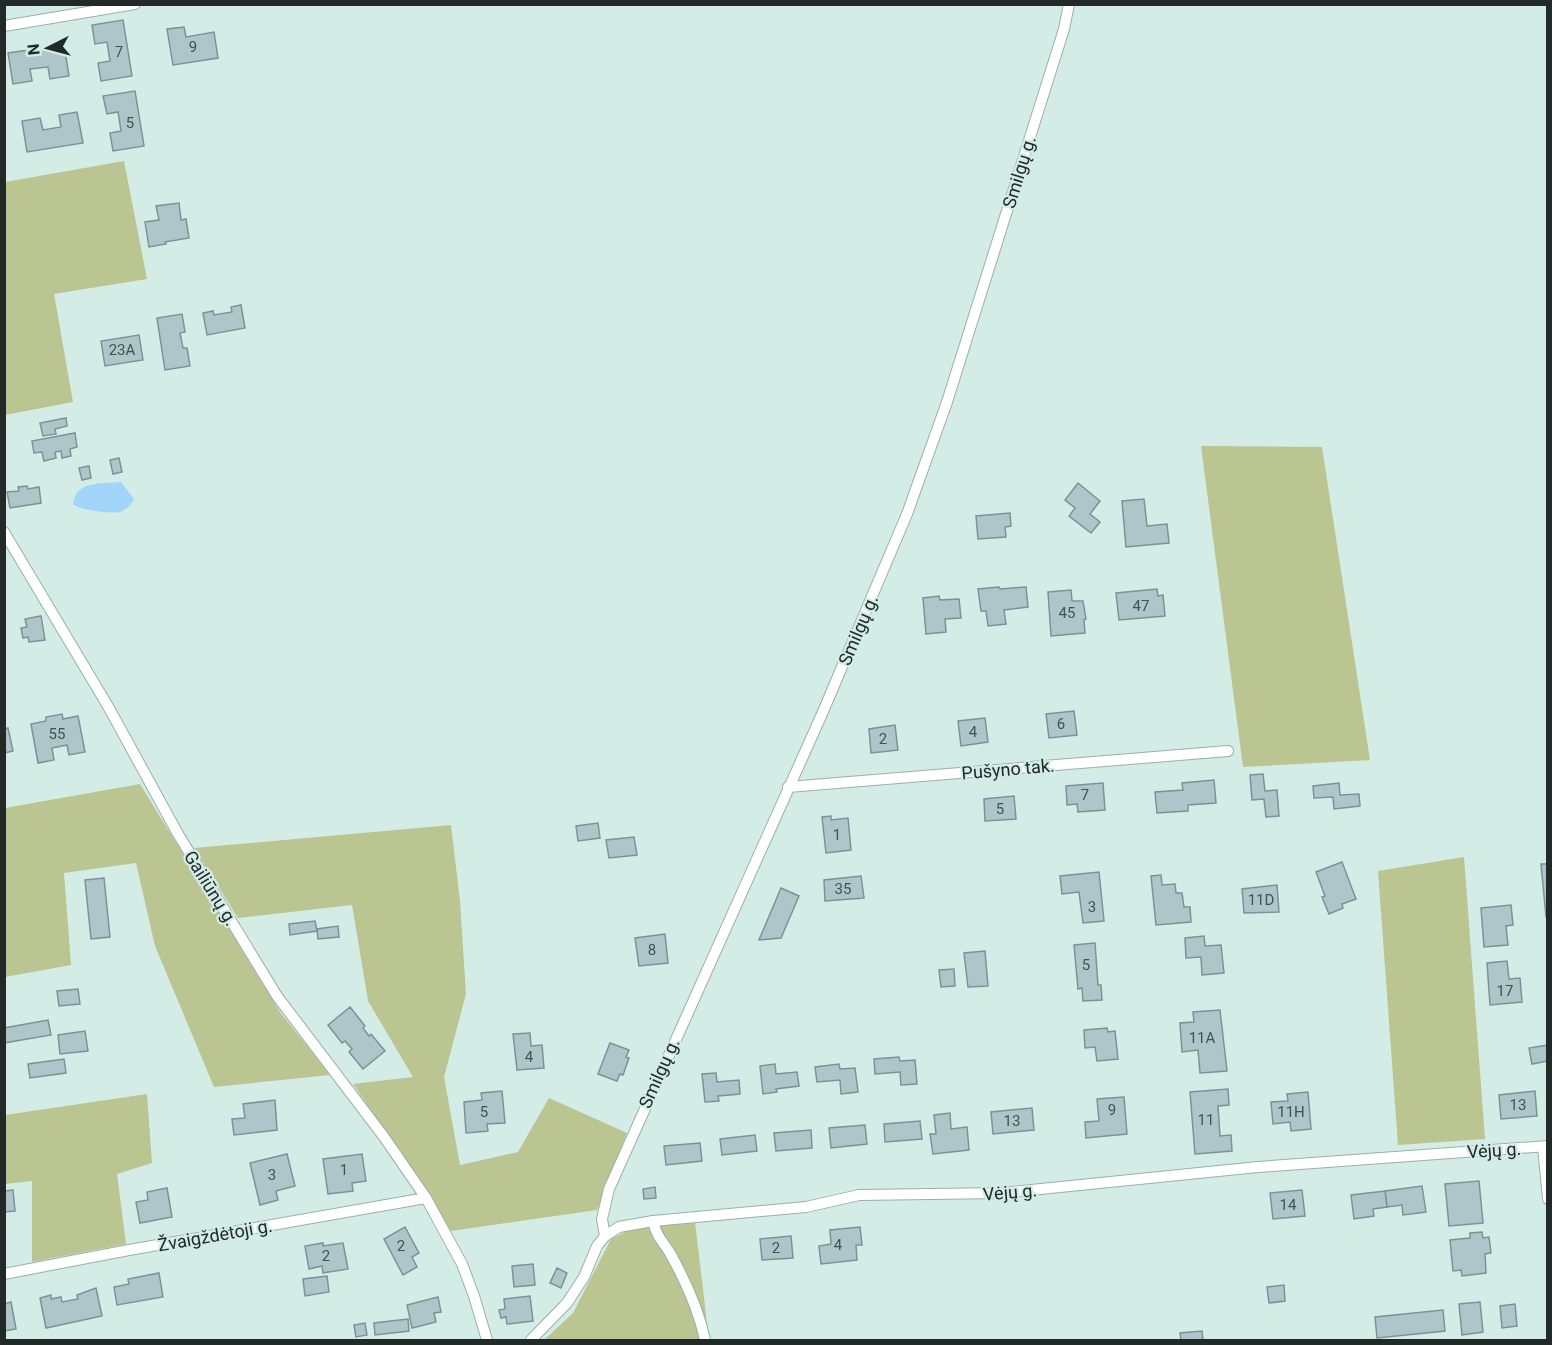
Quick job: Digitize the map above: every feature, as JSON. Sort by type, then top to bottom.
[{"type":"street","points":[[4,26],[135,4]]},
{"type":"street","name":"Smilgų g.","points":[[605,1236],[602,1220],[609,1189],[875,592],[907,514],[947,402],[1064,29],[1069,4]]},
{"type":"street","name":"Gailiūnų g.","points":[[4,532],[109,708],[178,834],[277,996],[384,1137],[426,1198],[462,1264],[487,1341]]},
{"type":"street","name":"Pušyno tak.","points":[[788,787],[1228,751]]},
{"type":"street","points":[[1545,1147],[1548,1199]]},
{"type":"street","name":"Vėjų g.","points":[[605,1236],[619,1227],[653,1221],[806,1207],[859,1195],[1001,1193],[1258,1167],[1545,1147]]},
{"type":"street","name":"Žvaigždėtoji g.","points":[[4,1274],[426,1198]]},
{"type":"street","points":[[653,1221],[656,1234],[670,1252],[693,1301],[705,1341]]},
{"type":"street","points":[[531,1341],[567,1303],[584,1277],[597,1246],[605,1236]]},
{"type":"green space","points":[[124,161],[147,279],[54,294],[73,402],[5,415],[5,182]]},
{"type":"green space","points":[[1201,446],[1322,447],[1370,760],[1243,767]]},
{"type":"green space","points":[[140,784],[280,1012],[330,1075],[214,1087],[155,946],[136,863],[64,873],[71,965],[5,977],[5,808]]},
{"type":"green space","points":[[451,825],[460,901],[466,994],[444,1077],[460,1165],[518,1152],[549,1098],[627,1133],[597,1210],[451,1231],[353,1084],[413,1077],[368,1001],[352,905],[238,918],[194,848]]},
{"type":"green space","points":[[1464,857],[1485,1139],[1398,1145],[1378,871]]},
{"type":"green space","points":[[147,1094],[152,1163],[117,1174],[126,1244],[32,1262],[32,1181],[5,1184],[5,1115]]},
{"type":"green space","points":[[695,1222],[709,1340],[544,1340],[573,1313],[611,1239],[631,1229]]},
{"type":"water","points":[[121,482],[134,499],[120,512],[96,511],[73,504],[75,496],[84,487]]},
{"type":"building","points":[[123,20],[132,76],[101,81],[98,63],[110,61],[107,42],[95,44],[92,25]]},
{"type":"building","points":[[184,27],[186,37],[214,32],[218,58],[173,65],[167,29]]},
{"type":"building","points":[[64,45],[69,76],[50,79],[48,67],[30,69],[32,81],[13,84],[8,53]]},
{"type":"building","points":[[135,91],[144,146],[113,151],[110,133],[121,131],[118,112],[107,114],[103,96]]},
{"type":"building","points":[[77,112],[83,143],[27,152],[22,121],[40,118],[43,130],[61,127],[59,115]]},
{"type":"building","points":[[179,203],[181,220],[186,219],[189,238],[149,247],[145,222],[159,220],[156,206]]},
{"type":"building","points":[[241,305],[245,328],[207,335],[203,313],[213,311],[214,315],[232,312],[231,307]]},
{"type":"building","points":[[182,314],[185,332],[180,333],[183,348],[187,348],[190,366],[165,370],[157,318]]},
{"type":"building","points":[[139,335],[143,360],[105,366],[101,341]]},
{"type":"building","points":[[66,418],[67,426],[55,429],[56,434],[43,436],[40,423]]},
{"type":"building","points":[[75,433],[77,447],[70,449],[71,456],[62,458],[61,451],[55,452],[56,458],[44,461],[42,452],[34,453],[32,441]]},
{"type":"building","points":[[119,458],[122,472],[113,474],[110,460]]},
{"type":"building","points":[[89,466],[91,478],[82,480],[79,468]]},
{"type":"building","points":[[1078,483],[1100,501],[1090,514],[1100,522],[1091,533],[1069,516],[1075,508],[1065,500]]},
{"type":"building","points":[[27,486],[28,489],[39,487],[41,503],[10,508],[7,492],[19,491],[18,487]]},
{"type":"building","points":[[1144,499],[1147,526],[1167,524],[1169,543],[1126,547],[1122,501]]},
{"type":"building","points":[[1010,513],[1011,526],[1005,527],[1006,537],[978,539],[976,516]]},
{"type":"building","points":[[999,587],[1000,589],[1026,587],[1028,607],[1004,610],[1006,624],[988,626],[986,611],[981,611],[978,589]]},
{"type":"building","points":[[1157,589],[1158,596],[1163,595],[1165,616],[1119,620],[1116,593]]},
{"type":"building","points":[[1071,590],[1072,601],[1083,601],[1086,619],[1084,620],[1085,633],[1051,636],[1048,592]]},
{"type":"building","points":[[939,596],[940,600],[959,599],[961,618],[945,619],[946,632],[926,634],[923,598]]},
{"type":"building","points":[[41,616],[45,640],[29,642],[28,637],[23,638],[21,628],[27,627],[25,619]]},
{"type":"building","points":[[1074,711],[1077,735],[1049,738],[1046,714]]},
{"type":"building","points":[[62,714],[63,719],[78,716],[85,752],[69,755],[67,745],[52,748],[54,760],[38,763],[31,724],[46,721],[46,717]]},
{"type":"building","points":[[985,718],[988,742],[961,746],[958,721]]},
{"type":"building","points":[[895,725],[898,750],[871,753],[869,729]]},
{"type":"building","points":[[8,728],[13,751],[4,753],[4,729]]},
{"type":"building","points":[[1263,774],[1265,791],[1277,790],[1279,816],[1266,817],[1264,799],[1252,800],[1250,775]]},
{"type":"building","points":[[1214,780],[1216,803],[1188,805],[1188,811],[1157,813],[1155,792],[1183,790],[1182,783]]},
{"type":"building","points":[[1103,783],[1105,810],[1078,812],[1077,804],[1067,805],[1066,786]]},
{"type":"building","points":[[1339,783],[1340,795],[1359,794],[1360,806],[1334,809],[1333,797],[1314,798],[1313,786]]},
{"type":"building","points":[[1014,796],[1016,819],[985,821],[984,799]]},
{"type":"building","points":[[831,816],[831,820],[848,818],[851,850],[826,853],[822,817]]},
{"type":"building","points":[[598,823],[600,838],[578,841],[576,826]]},
{"type":"building","points":[[634,837],[637,855],[609,858],[606,840]]},
{"type":"building","points":[[1342,862],[1356,899],[1342,904],[1343,908],[1329,914],[1316,872]]},
{"type":"building","points":[[1541,864],[1548,864],[1548,917],[1546,917]]},
{"type":"building","points":[[1099,872],[1104,921],[1083,923],[1079,892],[1062,894],[1060,876]]},
{"type":"building","points":[[1161,875],[1162,885],[1175,884],[1176,893],[1182,893],[1184,907],[1190,907],[1191,922],[1156,925],[1151,876]]},
{"type":"building","points":[[861,876],[864,898],[825,901],[824,880]]},
{"type":"building","points":[[104,878],[110,937],[91,939],[85,880]]},
{"type":"building","points":[[1277,885],[1279,912],[1244,913],[1242,889]]},
{"type":"building","points":[[781,888],[799,896],[781,938],[759,940]]},
{"type":"building","points":[[1511,905],[1513,925],[1506,926],[1508,945],[1484,947],[1481,908]]},
{"type":"building","points":[[315,921],[317,931],[290,935],[289,924]]},
{"type":"building","points":[[338,926],[339,937],[318,939],[317,929]]},
{"type":"building","points":[[665,934],[668,963],[639,966],[635,938]]},
{"type":"building","points":[[1204,936],[1205,946],[1221,945],[1224,973],[1202,975],[1201,957],[1186,958],[1185,938]]},
{"type":"building","points":[[1095,943],[1098,985],[1101,985],[1102,1000],[1083,1001],[1082,988],[1078,989],[1074,945]]},
{"type":"building","points":[[985,951],[988,986],[968,987],[964,953]]},
{"type":"building","points":[[1507,961],[1509,979],[1520,978],[1522,1002],[1490,1005],[1487,963]]},
{"type":"building","points":[[954,969],[955,986],[941,987],[939,970]]},
{"type":"building","points":[[78,989],[80,1004],[59,1006],[57,991]]},
{"type":"building","points":[[350,1007],[365,1026],[363,1028],[369,1036],[371,1034],[385,1051],[363,1069],[349,1052],[352,1049],[345,1041],[342,1043],[328,1025]]},
{"type":"building","points":[[1220,1010],[1227,1071],[1200,1073],[1198,1050],[1182,1052],[1180,1023],[1194,1022],[1193,1012]]},
{"type":"building","points":[[48,1020],[51,1035],[4,1043],[4,1028]]},
{"type":"building","points":[[1107,1028],[1108,1032],[1115,1031],[1118,1059],[1097,1061],[1095,1047],[1085,1048],[1084,1030]]},
{"type":"building","points":[[85,1031],[88,1051],[60,1054],[58,1035]]},
{"type":"building","points":[[530,1033],[531,1046],[542,1045],[544,1068],[517,1070],[513,1034]]},
{"type":"building","points":[[610,1043],[629,1050],[626,1057],[629,1058],[623,1075],[620,1074],[617,1081],[598,1074]]},
{"type":"building","points":[[1548,1045],[1548,1061],[1532,1064],[1529,1048]]},
{"type":"building","points":[[899,1057],[900,1061],[915,1060],[917,1084],[901,1085],[900,1072],[875,1074],[874,1059]]},
{"type":"building","points":[[64,1059],[66,1073],[30,1078],[28,1064]]},
{"type":"building","points":[[775,1064],[776,1074],[797,1072],[799,1086],[776,1089],[777,1092],[763,1094],[760,1066]]},
{"type":"building","points":[[839,1064],[840,1069],[855,1068],[858,1092],[841,1094],[840,1080],[817,1082],[815,1067]]},
{"type":"building","points":[[716,1073],[717,1082],[739,1080],[740,1094],[718,1096],[719,1101],[705,1102],[702,1074]]},
{"type":"building","points":[[1228,1089],[1229,1105],[1218,1106],[1220,1136],[1231,1135],[1232,1151],[1195,1154],[1190,1092]]},
{"type":"building","points":[[502,1091],[505,1123],[487,1124],[488,1131],[466,1133],[464,1102],[482,1100],[481,1093]]},
{"type":"building","points":[[1535,1091],[1537,1116],[1501,1119],[1499,1095]]},
{"type":"building","points":[[1308,1092],[1311,1129],[1291,1131],[1290,1122],[1273,1124],[1271,1102],[1288,1101],[1287,1094]]},
{"type":"building","points":[[1124,1097],[1127,1134],[1086,1138],[1085,1122],[1099,1121],[1097,1099]]},
{"type":"building","points":[[275,1100],[277,1130],[234,1135],[232,1119],[245,1118],[243,1104]]},
{"type":"building","points":[[1032,1108],[1034,1130],[993,1134],[991,1112]]},
{"type":"building","points":[[950,1113],[951,1129],[967,1127],[969,1150],[933,1154],[930,1134],[936,1134],[934,1115]]},
{"type":"building","points":[[920,1121],[922,1139],[885,1142],[884,1124]]},
{"type":"building","points":[[865,1125],[867,1144],[831,1148],[829,1128]]},
{"type":"building","points":[[811,1130],[812,1148],[776,1151],[774,1133]]},
{"type":"building","points":[[755,1135],[757,1151],[722,1155],[720,1139]]},
{"type":"building","points":[[700,1143],[702,1161],[666,1165],[664,1146]]},
{"type":"building","points":[[287,1154],[295,1186],[276,1191],[278,1200],[260,1205],[250,1163]]},
{"type":"building","points":[[362,1154],[366,1181],[352,1183],[353,1191],[328,1194],[323,1159]]},
{"type":"building","points":[[1479,1181],[1483,1223],[1449,1226],[1445,1184]]},
{"type":"building","points":[[1422,1186],[1426,1212],[1403,1215],[1402,1205],[1387,1207],[1385,1191]]},
{"type":"building","points":[[655,1187],[656,1198],[644,1199],[643,1189]]},
{"type":"building","points":[[167,1188],[172,1217],[140,1223],[136,1202],[148,1200],[147,1192]]},
{"type":"building","points":[[13,1190],[15,1211],[4,1212],[4,1191]]},
{"type":"building","points":[[1302,1190],[1305,1216],[1273,1219],[1270,1193]]},
{"type":"building","points":[[1385,1191],[1387,1207],[1373,1209],[1374,1216],[1354,1219],[1351,1195]]},
{"type":"building","points":[[405,1227],[419,1253],[412,1257],[417,1267],[403,1275],[384,1239]]},
{"type":"building","points":[[860,1227],[862,1245],[856,1245],[857,1260],[821,1264],[819,1246],[831,1244],[830,1230]]},
{"type":"building","points":[[1482,1232],[1483,1238],[1489,1237],[1491,1253],[1485,1254],[1486,1273],[1462,1276],[1461,1270],[1453,1271],[1450,1240],[1470,1238],[1470,1233]]},
{"type":"building","points":[[791,1236],[793,1258],[762,1260],[760,1239]]},
{"type":"building","points":[[323,1243],[323,1246],[343,1243],[348,1269],[323,1273],[322,1266],[309,1269],[305,1246]]},
{"type":"building","points":[[533,1264],[535,1285],[514,1287],[512,1266]]},
{"type":"building","points":[[557,1268],[567,1273],[561,1288],[550,1283]]},
{"type":"building","points":[[159,1273],[163,1297],[117,1305],[114,1287],[129,1284],[128,1279]]},
{"type":"building","points":[[327,1276],[329,1292],[305,1296],[303,1279]]},
{"type":"building","points":[[1284,1285],[1285,1301],[1269,1303],[1267,1287]]},
{"type":"building","points":[[96,1288],[102,1316],[46,1328],[40,1298],[51,1295],[51,1299],[61,1297],[62,1302],[78,1299],[77,1295]]},
{"type":"building","points":[[530,1296],[533,1321],[507,1324],[506,1317],[501,1318],[499,1310],[505,1309],[504,1299]]},
{"type":"building","points":[[438,1297],[441,1312],[434,1313],[436,1322],[412,1328],[407,1305]]},
{"type":"building","points":[[11,1302],[16,1329],[4,1331],[4,1304]]},
{"type":"building","points":[[1480,1302],[1483,1332],[1462,1335],[1459,1304]]},
{"type":"building","points":[[1515,1304],[1517,1326],[1502,1328],[1500,1306]]},
{"type":"building","points":[[1443,1310],[1445,1331],[1377,1338],[1375,1317]]},
{"type":"building","points":[[408,1319],[409,1331],[375,1335],[374,1323]]},
{"type":"building","points":[[365,1323],[367,1335],[356,1337],[354,1325]]},
{"type":"building","points":[[1202,1331],[1203,1340],[1181,1340],[1180,1333]]}]
